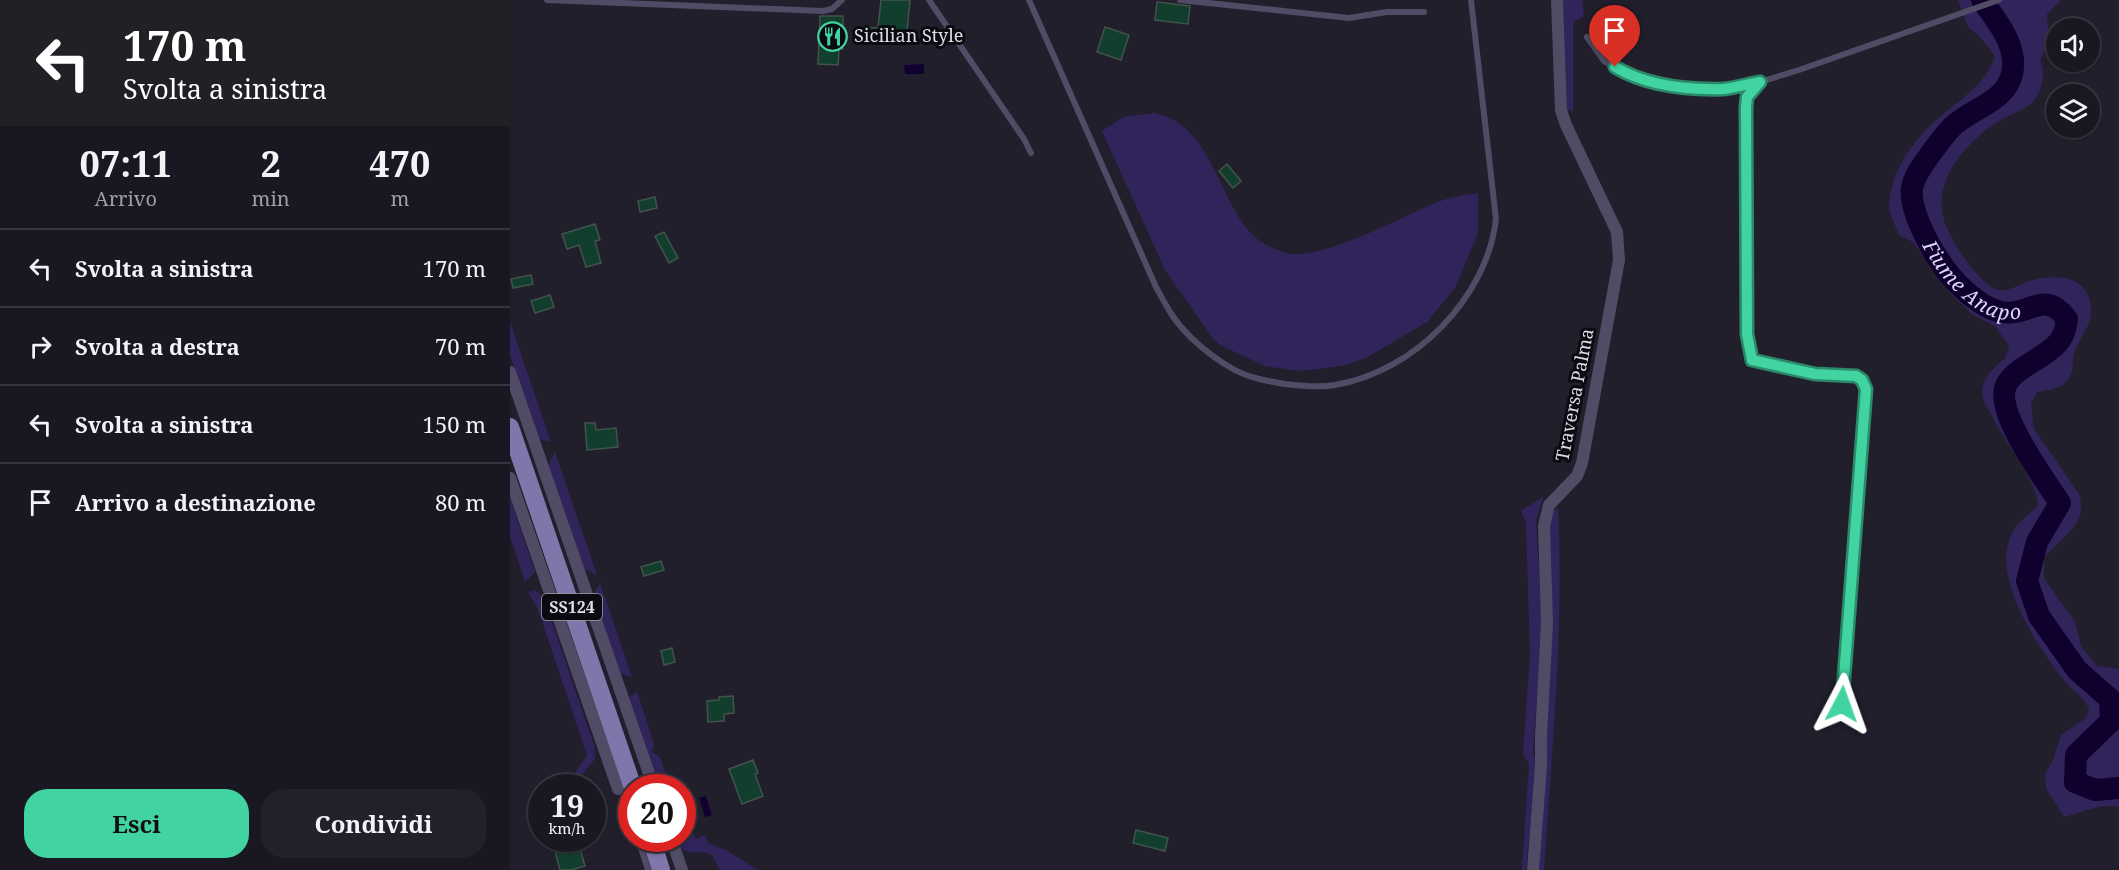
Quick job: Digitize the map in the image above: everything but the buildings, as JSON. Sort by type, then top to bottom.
[{"type":"main road","name":"SS124","points":[[510,427],[621,774]]},
{"type":"main road","points":[[655,852],[661,870]]},
{"type":"street","name":"Traversa Palma","points":[[1533,870],[1541,766],[1547,623],[1544,526],[1549,505],[1576,476],[1582,463],[1619,260],[1617,232],[1561,110],[1557,0]]},
{"type":"street","points":[[510,372],[649,774]]},
{"type":"street","points":[[510,478],[620,774]]},
{"type":"street","points":[[676,852],[682,870]]},
{"type":"lane","points":[[547,0],[663,2],[823,10],[832,9],[842,0]]},
{"type":"lane","points":[[929,0],[1024,139],[1031,153]]},
{"type":"lane","points":[[1029,0],[1156,287],[1172,315],[1200,345],[1233,369],[1261,381],[1298,386],[1334,386],[1377,372],[1427,342],[1448,321],[1463,301],[1478,278],[1488,256],[1494,238],[1496,219],[1471,0]]},
{"type":"lane","points":[[1184,0],[1223,2],[1349,18],[1387,12],[1424,12]]},
{"type":"lane","points":[[1587,38],[1604,61],[1626,74],[1659,84],[1726,89],[1760,82],[1999,0]]},
{"type":"lane","points":[[1760,82],[1747,97],[1746,107],[1747,334],[1752,360],[1815,374],[1856,376],[1862,380],[1866,389],[1842,704]]},
{"type":"lane","points":[[642,852],[648,870]]},
{"type":"shaded area","points":[[1563,0],[1582,0],[1584,16],[1573,22],[1573,112],[1567,109]]},
{"type":"shaded area","points":[[1958,0],[2061,0],[2046,18],[2046,47],[2041,59],[2043,76],[2038,95],[2030,105],[1988,129],[1963,152],[1946,180],[1942,196],[1942,212],[1950,235],[1968,264],[1992,287],[2006,290],[2039,279],[2069,279],[2085,289],[2089,298],[2091,317],[2076,348],[2070,376],[2058,387],[2037,392],[2031,404],[2034,429],[2079,494],[2081,505],[2080,514],[2072,530],[2044,558],[2044,578],[2075,622],[2081,646],[2097,666],[2119,669],[2119,807],[2098,807],[2064,817],[2046,788],[2045,774],[2053,760],[2061,735],[2086,718],[2089,709],[2084,700],[2062,678],[2040,646],[2018,606],[2010,585],[2006,565],[2008,545],[2015,528],[2038,505],[2025,469],[1997,425],[1983,397],[1985,380],[1992,370],[2005,359],[2009,346],[1995,326],[1973,315],[1949,292],[1913,242],[1899,235],[1889,208],[1895,178],[1907,154],[1933,123],[1981,81],[1995,56],[1979,36],[1968,27]]},
{"type":"shaded area","points":[[924,64],[924,74],[905,74],[904,65]]},
{"type":"shaded area","points":[[1154,113],[1173,120],[1188,131],[1201,146],[1240,219],[1262,243],[1283,252],[1298,254],[1316,252],[1360,237],[1443,200],[1478,193],[1478,233],[1455,288],[1427,322],[1366,358],[1342,366],[1300,371],[1265,366],[1220,345],[1165,270],[1102,131],[1123,117]]},
{"type":"shaded area","points":[[510,322],[551,442],[539,439],[510,355]]},
{"type":"shaded area","points":[[555,452],[597,575],[584,569],[548,465]]},
{"type":"shaded area","points":[[510,497],[535,572],[525,582],[510,536]]},
{"type":"shaded area","points":[[1543,497],[1536,521],[1542,626],[1533,752],[1536,765],[1526,870],[1522,870],[1529,764],[1523,754],[1530,655],[1526,523],[1521,511]]},
{"type":"shaded area","points":[[1558,507],[1559,598],[1554,734],[1544,870],[1536,870],[1549,528],[1552,513]]},
{"type":"shaded area","points":[[600,583],[632,677],[620,673],[593,595]]},
{"type":"shaded area","points":[[534,590],[543,596],[594,745],[595,759],[583,774],[574,774],[587,755],[537,607],[528,592]]},
{"type":"shaded area","points":[[637,691],[654,744],[652,752],[659,756],[666,774],[655,774],[629,698]]},
{"type":"shaded area","points":[[706,796],[712,815],[705,817],[699,798]]},
{"type":"shaded area","points":[[705,835],[708,843],[726,850],[758,870],[720,870],[712,855],[687,852],[696,852],[696,839]]},
{"type":"waterway","name":"Fiume Anapo","points":[[1982,0],[2002,28],[2009,44],[2013,60],[2012,74],[2001,94],[1952,127],[1921,167],[1912,188],[1913,205],[1925,235],[1939,260],[1958,284],[1974,299],[2001,312],[2020,311],[2044,304],[2059,310],[2067,319],[2065,331],[2057,344],[2011,378],[2005,388],[2004,400],[2008,414],[2024,447],[2060,503],[2037,542],[2027,581],[2039,616],[2077,670],[2110,699],[2111,721],[2076,755],[2075,782],[2095,790],[2119,788]]},
{"type":"place","name":"Sicilian Style","points":[[833,36]]},
{"type":"route","points":[[1615,67],[1626,74],[1659,84],[1694,88],[1726,89],[1760,82],[1747,97],[1746,107],[1747,334],[1752,360],[1815,374],[1856,376],[1862,380],[1866,389],[1842,704]]}]
